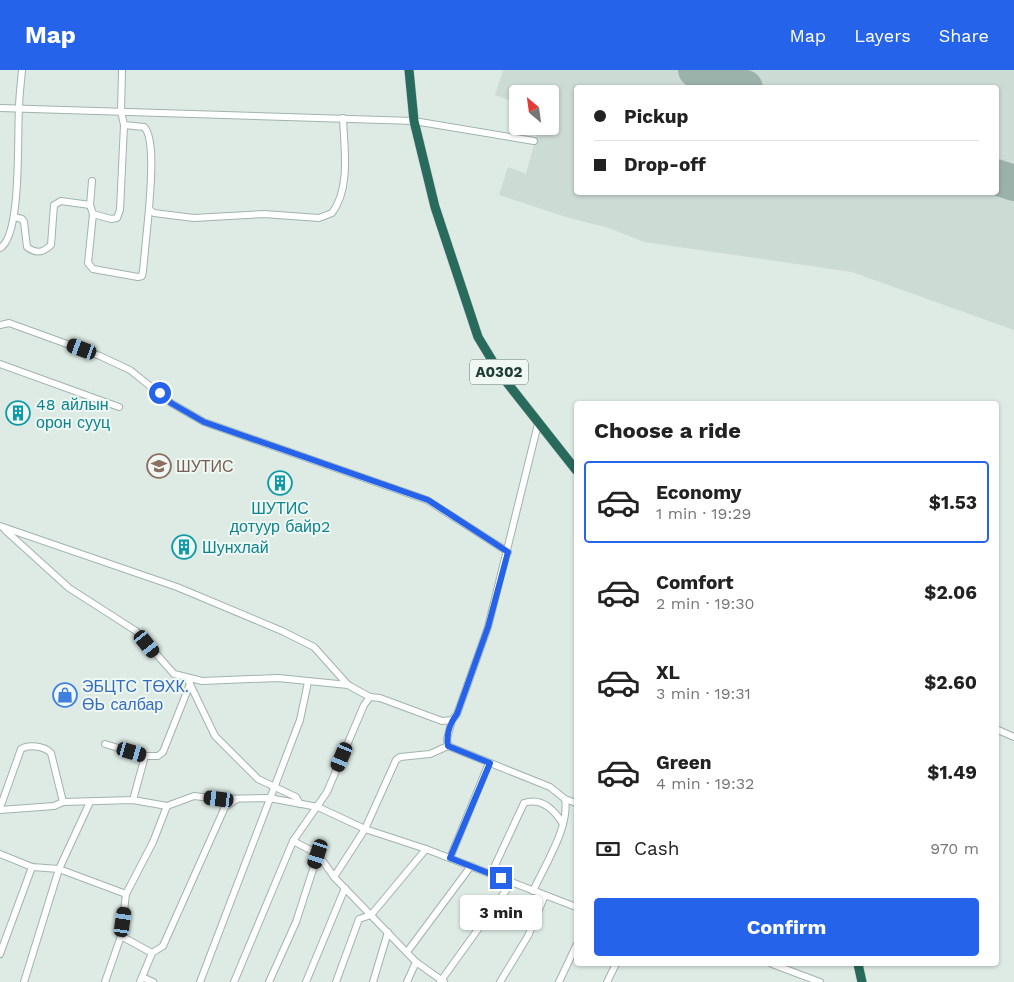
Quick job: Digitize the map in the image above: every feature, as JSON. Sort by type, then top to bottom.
[{"type":"highway","points":[[409,70],[414,120]]},
{"type":"highway","name":"A0302","points":[[414,120],[450,258],[478,337],[501,375],[574,468]]},
{"type":"highway","points":[[858,966],[862,982]]},
{"type":"street","points":[[0,248],[6,244],[14,217],[22,70]]},
{"type":"street","points":[[93,214],[111,219],[118,216],[124,125],[121,111],[122,71]]},
{"type":"street","points":[[0,108],[414,120],[534,141]]},
{"type":"street","points":[[149,209],[158,214],[194,218],[264,214],[319,218],[327,216],[339,204],[341,197],[344,157],[343,118]]},
{"type":"street","points":[[92,181],[90,204],[93,214],[89,266],[92,269],[138,277],[142,276],[149,209],[151,165],[149,132],[144,127],[124,125]]},
{"type":"street","points":[[14,217],[22,219],[24,222],[27,247],[34,252],[39,252],[51,245],[54,205],[61,201],[90,204]]},
{"type":"street","points":[[0,325],[9,323],[100,356],[130,370],[171,403],[204,422],[428,500],[508,552]]},
{"type":"street","points":[[0,364],[119,407]]},
{"type":"street","points":[[448,746],[447,739],[452,720],[457,714],[488,627],[538,424]]},
{"type":"street","points":[[2,527],[177,587],[282,631],[314,647],[348,685],[370,697],[380,698],[442,721],[452,720]]},
{"type":"street","points":[[2,527],[69,588],[136,631],[174,674],[189,681],[278,678],[348,685]]},
{"type":"street","points":[[105,744],[145,756],[158,756],[163,752],[189,681]]},
{"type":"street","points":[[189,681],[215,736],[258,779],[273,788],[296,797],[300,804]]},
{"type":"street","points":[[200,982],[300,720],[308,682]]},
{"type":"street","points":[[234,982],[293,841],[327,792],[364,705],[370,697]]},
{"type":"street","points":[[999,730],[1014,737]]},
{"type":"street","points":[[63,802],[51,753],[48,750],[30,746],[21,750],[0,809],[54,806],[63,802],[133,800],[167,806],[194,796],[237,799],[269,798],[318,807],[365,829],[426,849],[574,906]]},
{"type":"street","points":[[334,877],[365,829],[396,760],[400,757],[430,754],[448,746],[550,787],[565,799],[574,802]]},
{"type":"street","points":[[133,800],[145,756]]},
{"type":"street","points":[[450,858],[490,763]]},
{"type":"street","points":[[154,982],[141,979],[152,953],[163,946],[225,807],[237,799]]},
{"type":"street","points":[[533,891],[563,824],[567,811],[565,799]]},
{"type":"street","points":[[490,874],[524,803],[532,801],[547,805],[556,812],[563,824]]},
{"type":"street","points":[[24,982],[59,869],[90,802]]},
{"type":"street","points":[[105,982],[121,936],[126,894],[153,842],[167,806]]},
{"type":"street","points":[[293,841],[318,854],[334,877],[416,962],[442,981],[512,882]]},
{"type":"street","points":[[336,982],[360,919],[371,915],[426,849]]},
{"type":"street","points":[[0,854],[32,867],[59,869],[126,894]]},
{"type":"street","points":[[270,982],[296,922],[318,854]]},
{"type":"street","points":[[407,952],[471,866]]},
{"type":"street","points":[[0,954],[32,867]]},
{"type":"street","points":[[306,982],[345,888]]},
{"type":"street","points":[[500,982],[528,936],[544,895]]},
{"type":"street","points":[[373,982],[388,932]]},
{"type":"street","points":[[121,936],[152,953]]},
{"type":"street","points":[[560,982],[574,950]]},
{"type":"street","points":[[407,982],[416,962]]},
{"type":"street","points":[[607,982],[615,966]]},
{"type":"street","points":[[777,966],[820,982]]},
{"type":"shaded area","points":[[503,70],[1014,70],[1014,330],[852,272],[644,242],[609,228],[566,217],[499,195],[508,167],[526,174],[537,135],[559,135],[559,85],[509,85],[509,100],[495,95]]},
{"type":"runway","points":[[696,70],[737,85]]},
{"type":"runway","points":[[999,178],[1014,183]]},
{"type":"place","name":"48 айлын орон сууц","points":[[18,413]]},
{"type":"place","name":"ШУТИС","points":[[159,466]]},
{"type":"place","name":"ШУТИС дотуур байр2","points":[[280,483]]},
{"type":"place","name":"Шунхлай","points":[[184,547]]},
{"type":"place","name":"ЭБЦТС ТӨХК. ӨЬ салбар","points":[[65,695]]},
{"type":"route","points":[[160,393],[171,403],[204,422],[428,500],[508,552],[488,627],[457,714],[452,720],[447,739],[448,746],[490,763],[450,858],[501,878]]}]
